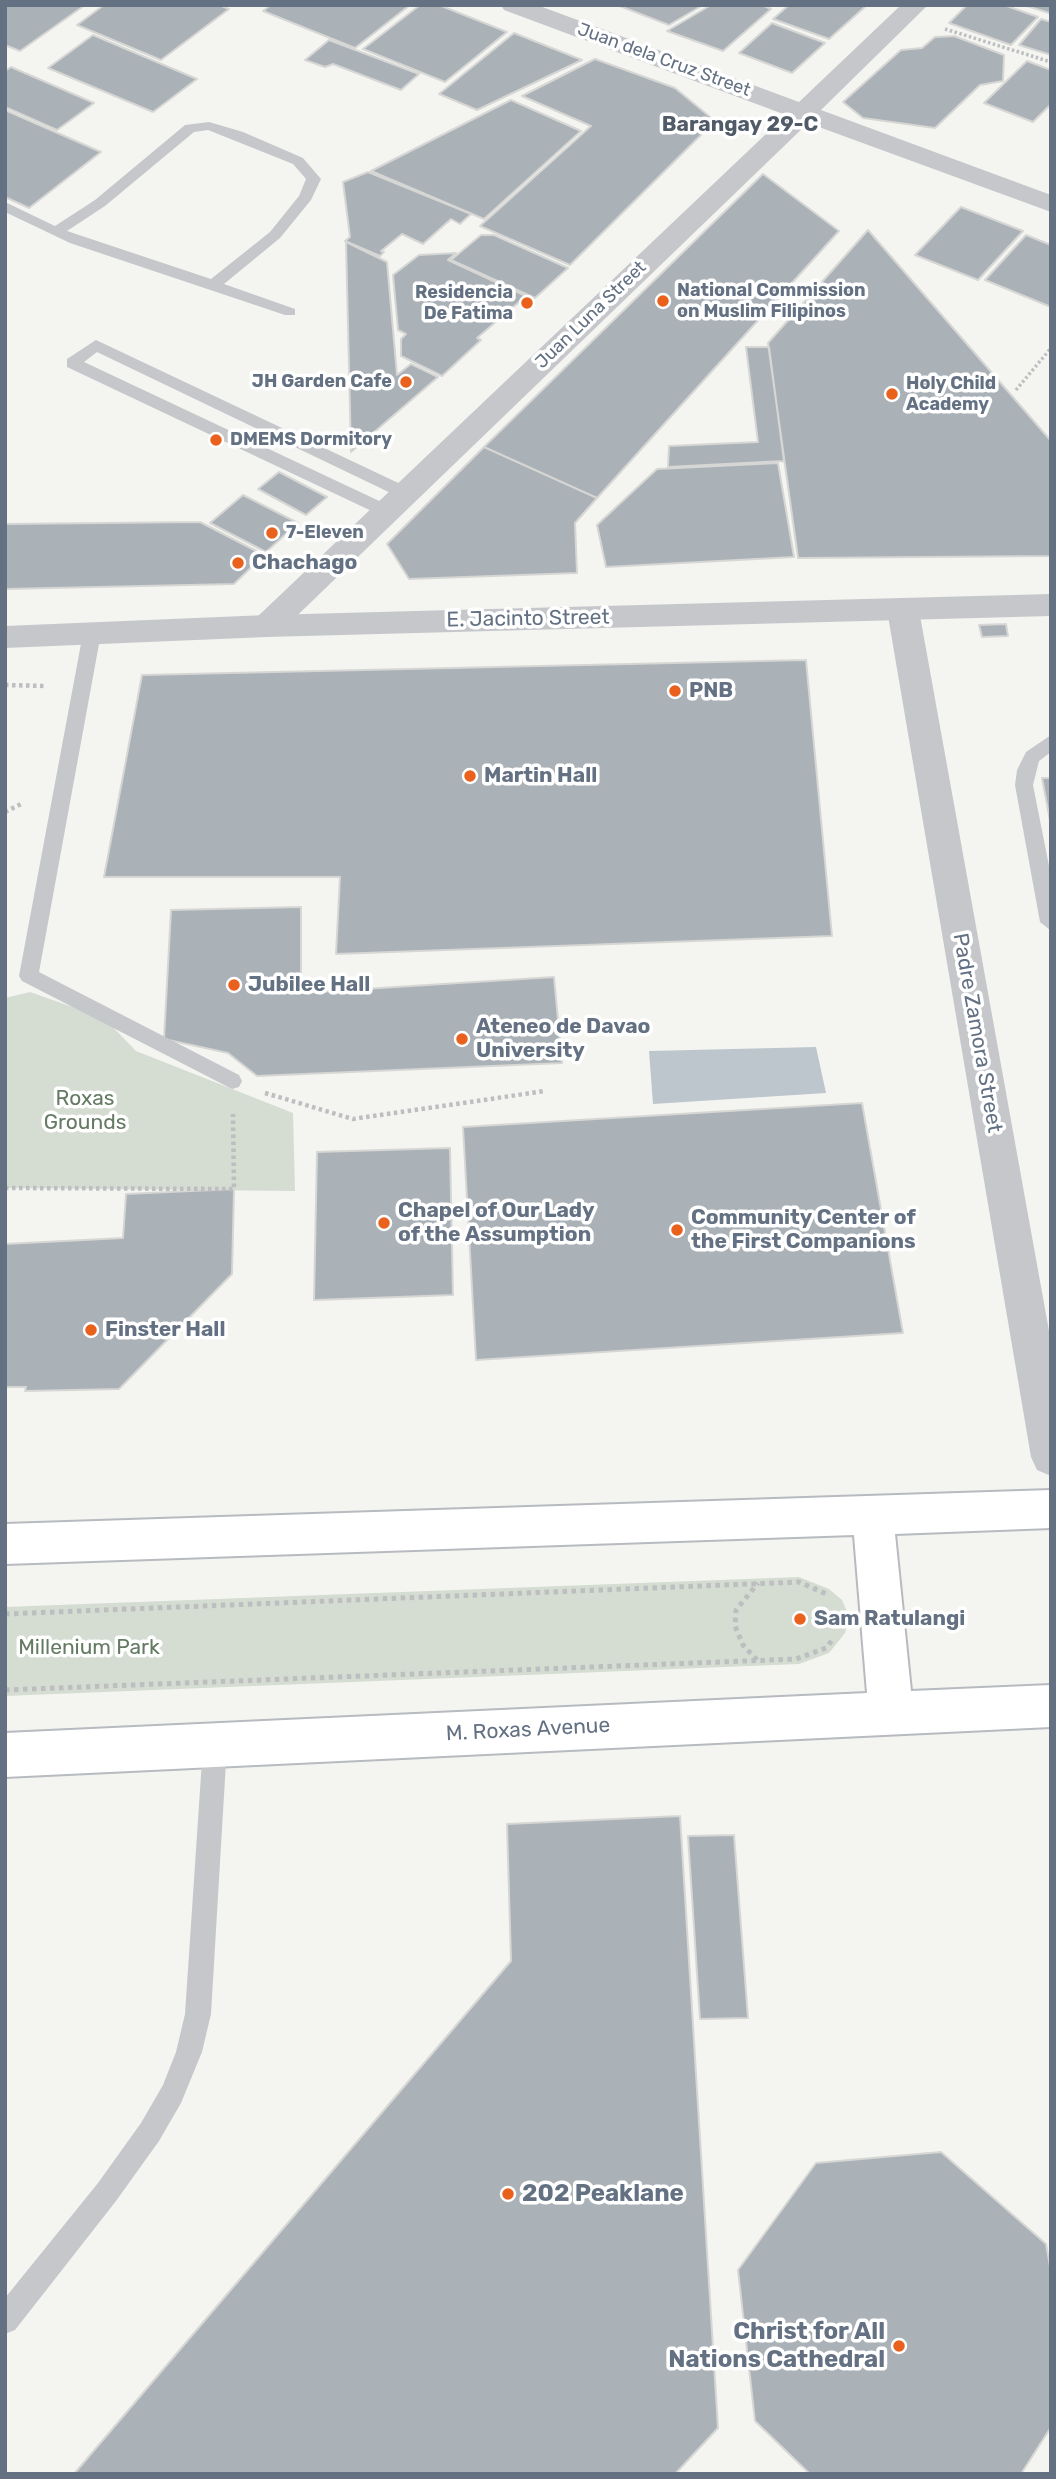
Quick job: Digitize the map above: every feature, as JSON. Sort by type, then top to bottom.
[{"type":"main road","points":[[5,1544],[1051,1509]]},
{"type":"main road","points":[[873,1516],[891,1714]]},
{"type":"main road","name":"M. Roxas Avenue","points":[[5,1755],[1051,1706]]},
{"type":"street","name":"Juan dela Cruz Street","points":[[513,5],[1051,204]]},
{"type":"street","name":"Juan Luna Street","points":[[267,626],[910,11]]},
{"type":"street","name":"E. Jacinto Street","points":[[5,637],[267,626],[1051,605]]},
{"type":"street","name":"Padre Zamora Street","points":[[904,610],[1051,1457]]},
{"type":"lane","points":[[57,232],[100,203],[190,128],[209,126],[298,161],[314,179],[306,197],[275,234],[213,285]]},
{"type":"lane","points":[[5,205],[57,232],[290,312]]},
{"type":"lane","points":[[96,345],[395,502],[73,363],[96,345]]},
{"type":"lane","points":[[92,633],[29,976],[232,1081]]},
{"type":"lane","points":[[1049,922],[1024,785],[1026,770],[1032,757],[1051,742]]},
{"type":"lane","points":[[5,2320],[107,2192],[150,2132],[172,2094],[189,2052],[198,2014],[215,1745]]},
{"type":"path","points":[[910,11],[1051,62]]},
{"type":"path","points":[[1016,390],[1051,348]]},
{"type":"path","points":[[5,1188],[234,1189],[232,1081],[287,1101],[353,1119],[545,1091]]},
{"type":"path","points":[[5,1614],[799,1582],[834,1599]]},
{"type":"path","points":[[757,1661],[743,1645],[735,1626],[736,1611],[758,1583]]},
{"type":"path","points":[[5,1690],[796,1659],[825,1648],[839,1632]]},
{"type":"green space","name":"Roxas Grounds","points":[[30,992],[104,1018],[136,1051],[293,1113],[295,1191],[5,1188],[5,998]]},
{"type":"green space","name":"Millenium Park","points":[[799,1577],[829,1589],[842,1600],[849,1616],[845,1633],[829,1653],[799,1664],[5,1696],[5,1607]]},
{"type":"shaded area","points":[[816,1047],[826,1093],[653,1104],[649,1051]]},
{"type":"building","points":[[5,5],[85,5],[20,51],[5,45]]},
{"type":"building","points":[[104,5],[219,5],[229,9],[161,60],[77,25]]},
{"type":"building","points":[[271,5],[410,5],[355,48],[263,11]]},
{"type":"building","points":[[420,5],[439,5],[507,32],[445,82],[363,49]]},
{"type":"building","points":[[617,5],[703,5],[669,25]]},
{"type":"building","points":[[711,5],[762,5],[771,9],[723,51],[667,31]]},
{"type":"building","points":[[789,5],[867,5],[829,39],[773,19]]},
{"type":"building","points":[[967,5],[1004,5],[1038,17],[1011,45],[949,23]]},
{"type":"building","points":[[1024,5],[1051,5],[1051,11],[1049,13]]},
{"type":"building","points":[[1041,19],[1051,22],[1051,55],[1019,45]]},
{"type":"building","points":[[772,23],[825,43],[792,73],[739,53]]},
{"type":"building","points":[[514,33],[582,60],[477,110],[439,94]]},
{"type":"building","points":[[93,35],[197,79],[153,112],[48,68]]},
{"type":"building","points":[[954,36],[1004,55],[1003,81],[980,85],[935,128],[863,118],[843,102],[901,50],[922,48],[935,37]]},
{"type":"building","points":[[329,40],[419,74],[401,90],[333,64],[325,67],[305,60]]},
{"type":"building","points":[[595,59],[675,88],[715,121],[570,265],[480,226],[591,126],[522,96]]},
{"type":"building","points":[[1027,61],[1051,70],[1051,104],[1033,122],[984,103]]},
{"type":"building","points":[[11,67],[94,103],[57,130],[5,107],[5,71]]},
{"type":"building","points":[[511,100],[581,131],[484,219],[371,171]]},
{"type":"building","points":[[5,110],[101,152],[29,208],[5,197]]},
{"type":"building","points":[[368,172],[471,214],[460,224],[451,219],[423,244],[402,234],[381,251],[384,252],[380,256],[345,241],[350,237],[343,182]]},
{"type":"building","points":[[763,174],[839,231],[597,498],[484,447]]},
{"type":"building","points":[[961,207],[1023,231],[978,280],[915,255]]},
{"type":"building","name":"Holy Child Academy","points":[[868,230],[1051,441],[1051,556],[798,558],[768,343]]},
{"type":"building","points":[[481,235],[494,235],[568,268],[535,298],[451,260]]},
{"type":"building","points":[[1026,235],[1051,245],[1051,307],[985,280]]},
{"type":"building","points":[[346,242],[387,262],[397,375],[411,364],[438,377],[351,452]]},
{"type":"building","points":[[456,253],[448,260],[526,296],[477,338],[481,340],[442,376],[401,356],[401,339],[406,334],[398,330],[393,275],[419,255]]},
{"type":"building","points":[[746,347],[769,347],[784,461],[668,467],[669,446],[758,442]]},
{"type":"building","points":[[484,447],[597,498],[575,523],[577,573],[409,579],[387,544]]},
{"type":"building","points":[[778,463],[794,557],[606,567],[597,525],[657,469]]},
{"type":"building","points":[[279,472],[327,497],[306,515],[258,489]]},
{"type":"building","points":[[243,495],[298,523],[266,552],[210,523]]},
{"type":"building","points":[[200,522],[264,555],[234,584],[5,589],[5,524]]},
{"type":"building","points":[[1006,624],[1008,636],[982,637],[979,625]]},
{"type":"building","name":"Martin Hall","points":[[806,660],[832,936],[336,954],[340,877],[104,877],[142,675]]},
{"type":"building","points":[[1042,778],[1051,778],[1051,826]]},
{"type":"building","name":"Jubilee Hall","points":[[301,907],[301,993],[554,977],[562,1063],[257,1076],[228,1053],[164,1039],[171,910]]},
{"type":"building","name":"Community Center of the First Companions","points":[[862,1103],[903,1333],[476,1360],[463,1127]]},
{"type":"building","name":"Chapel of Our Lady of the Assumption","points":[[450,1148],[453,1295],[314,1300],[317,1152]]},
{"type":"building","name":"Finster Hall","points":[[234,1189],[232,1274],[119,1389],[25,1391],[26,1387],[5,1387],[5,1244],[123,1238],[126,1194]]},
{"type":"building","name":"202 Peaklane","points":[[680,1816],[718,2428],[675,2474],[74,2474],[511,1961],[507,1824]]},
{"type":"building","points":[[734,1835],[748,2018],[700,2019],[688,1836]]},
{"type":"building","name":"Christ for All Nations Cathedral","points":[[941,2152],[1046,2244],[1051,2272],[1051,2427],[1021,2474],[810,2474],[755,2421],[738,2270],[816,2163]]},
{"type":"place","name":"National Commission on Muslim Filipinos","points":[[663,301]]},
{"type":"place","name":"Residencia De Fatima","points":[[527,303]]},
{"type":"place","name":"JH Garden Cafe","points":[[406,382]]},
{"type":"place","name":"Holy Child Academy","points":[[892,394]]},
{"type":"place","name":"DMEMS Dormitory","points":[[216,440]]},
{"type":"place","name":"7-Eleven","points":[[272,533]]},
{"type":"place","name":"Chachago","points":[[238,563]]},
{"type":"place","name":"PNB","points":[[675,691]]},
{"type":"place","name":"Martin Hall","points":[[470,776]]},
{"type":"place","name":"Jubilee Hall","points":[[234,985]]},
{"type":"place","name":"Ateneo de Davao University","points":[[462,1039]]},
{"type":"place","name":"Chapel of Our Lady of the Assumption","points":[[384,1223]]},
{"type":"place","name":"Community Center of the First Companions","points":[[677,1230]]},
{"type":"place","name":"Finster Hall","points":[[91,1330]]},
{"type":"place","name":"Sam Ratulangi","points":[[800,1619]]},
{"type":"place","name":"202 Peaklane","points":[[508,2194]]},
{"type":"place","name":"Christ for All Nations Cathedral","points":[[899,2346]]},
{"type":"district","name":"Barangay 29-C","points":[[740,125]]}]
